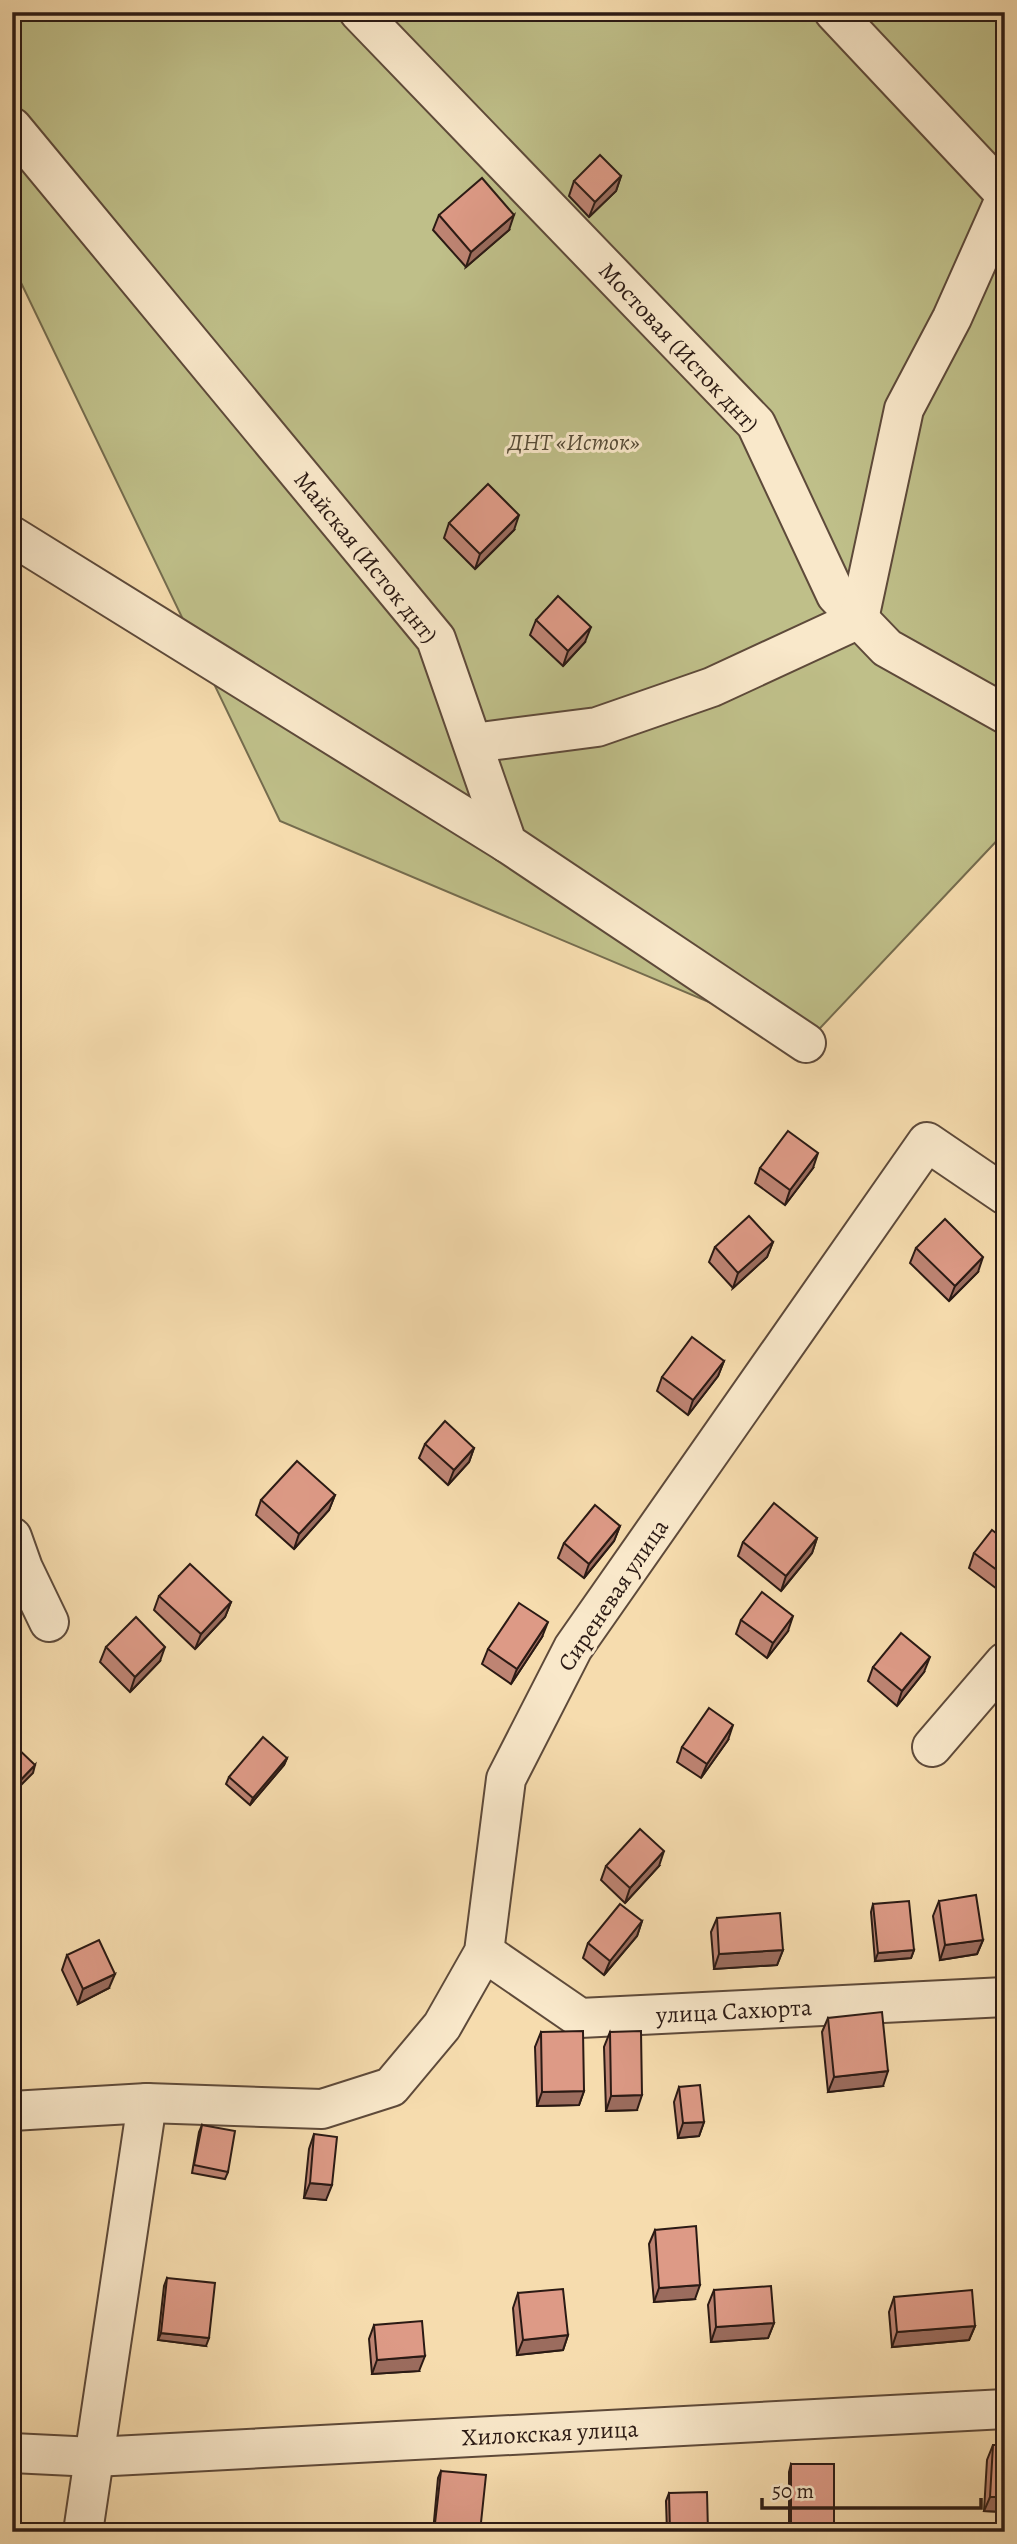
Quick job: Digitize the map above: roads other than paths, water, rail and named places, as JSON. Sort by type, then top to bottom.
[{"type":"street","name":"Мостовая (Исток днт)","points":[[359,12],[756,424],[836,595],[887,648],[1005,714]]},
{"type":"street","points":[[472,743],[597,727],[712,687],[859,619],[904,409],[952,318],[1005,197],[834,12]]},
{"type":"street","name":"Майская (Исток днт)","points":[[12,127],[436,639],[507,843]]},
{"type":"street","points":[[12,536],[507,843],[806,1043]]},
{"type":"street","name":"Сиреневая улица","points":[[147,2103],[322,2109],[391,2087],[442,2026],[484,1952],[506,1779],[573,1648],[928,1142],[1005,1195]]},
{"type":"street","points":[[12,1537],[23,1568],[49,1622]]},
{"type":"street","points":[[932,1747],[1005,1662]]},
{"type":"street","name":"улица Сахюрта","points":[[484,1952],[580,2018],[1005,1997]]},
{"type":"street","points":[[12,2111],[147,2103],[83,2532]]},
{"type":"street","name":"Хилокская улица","points":[[12,2453],[94,2457],[1005,2409]]},
{"type":"park label","name":"ДНТ «Исток»","points":[[574,442]]}]
